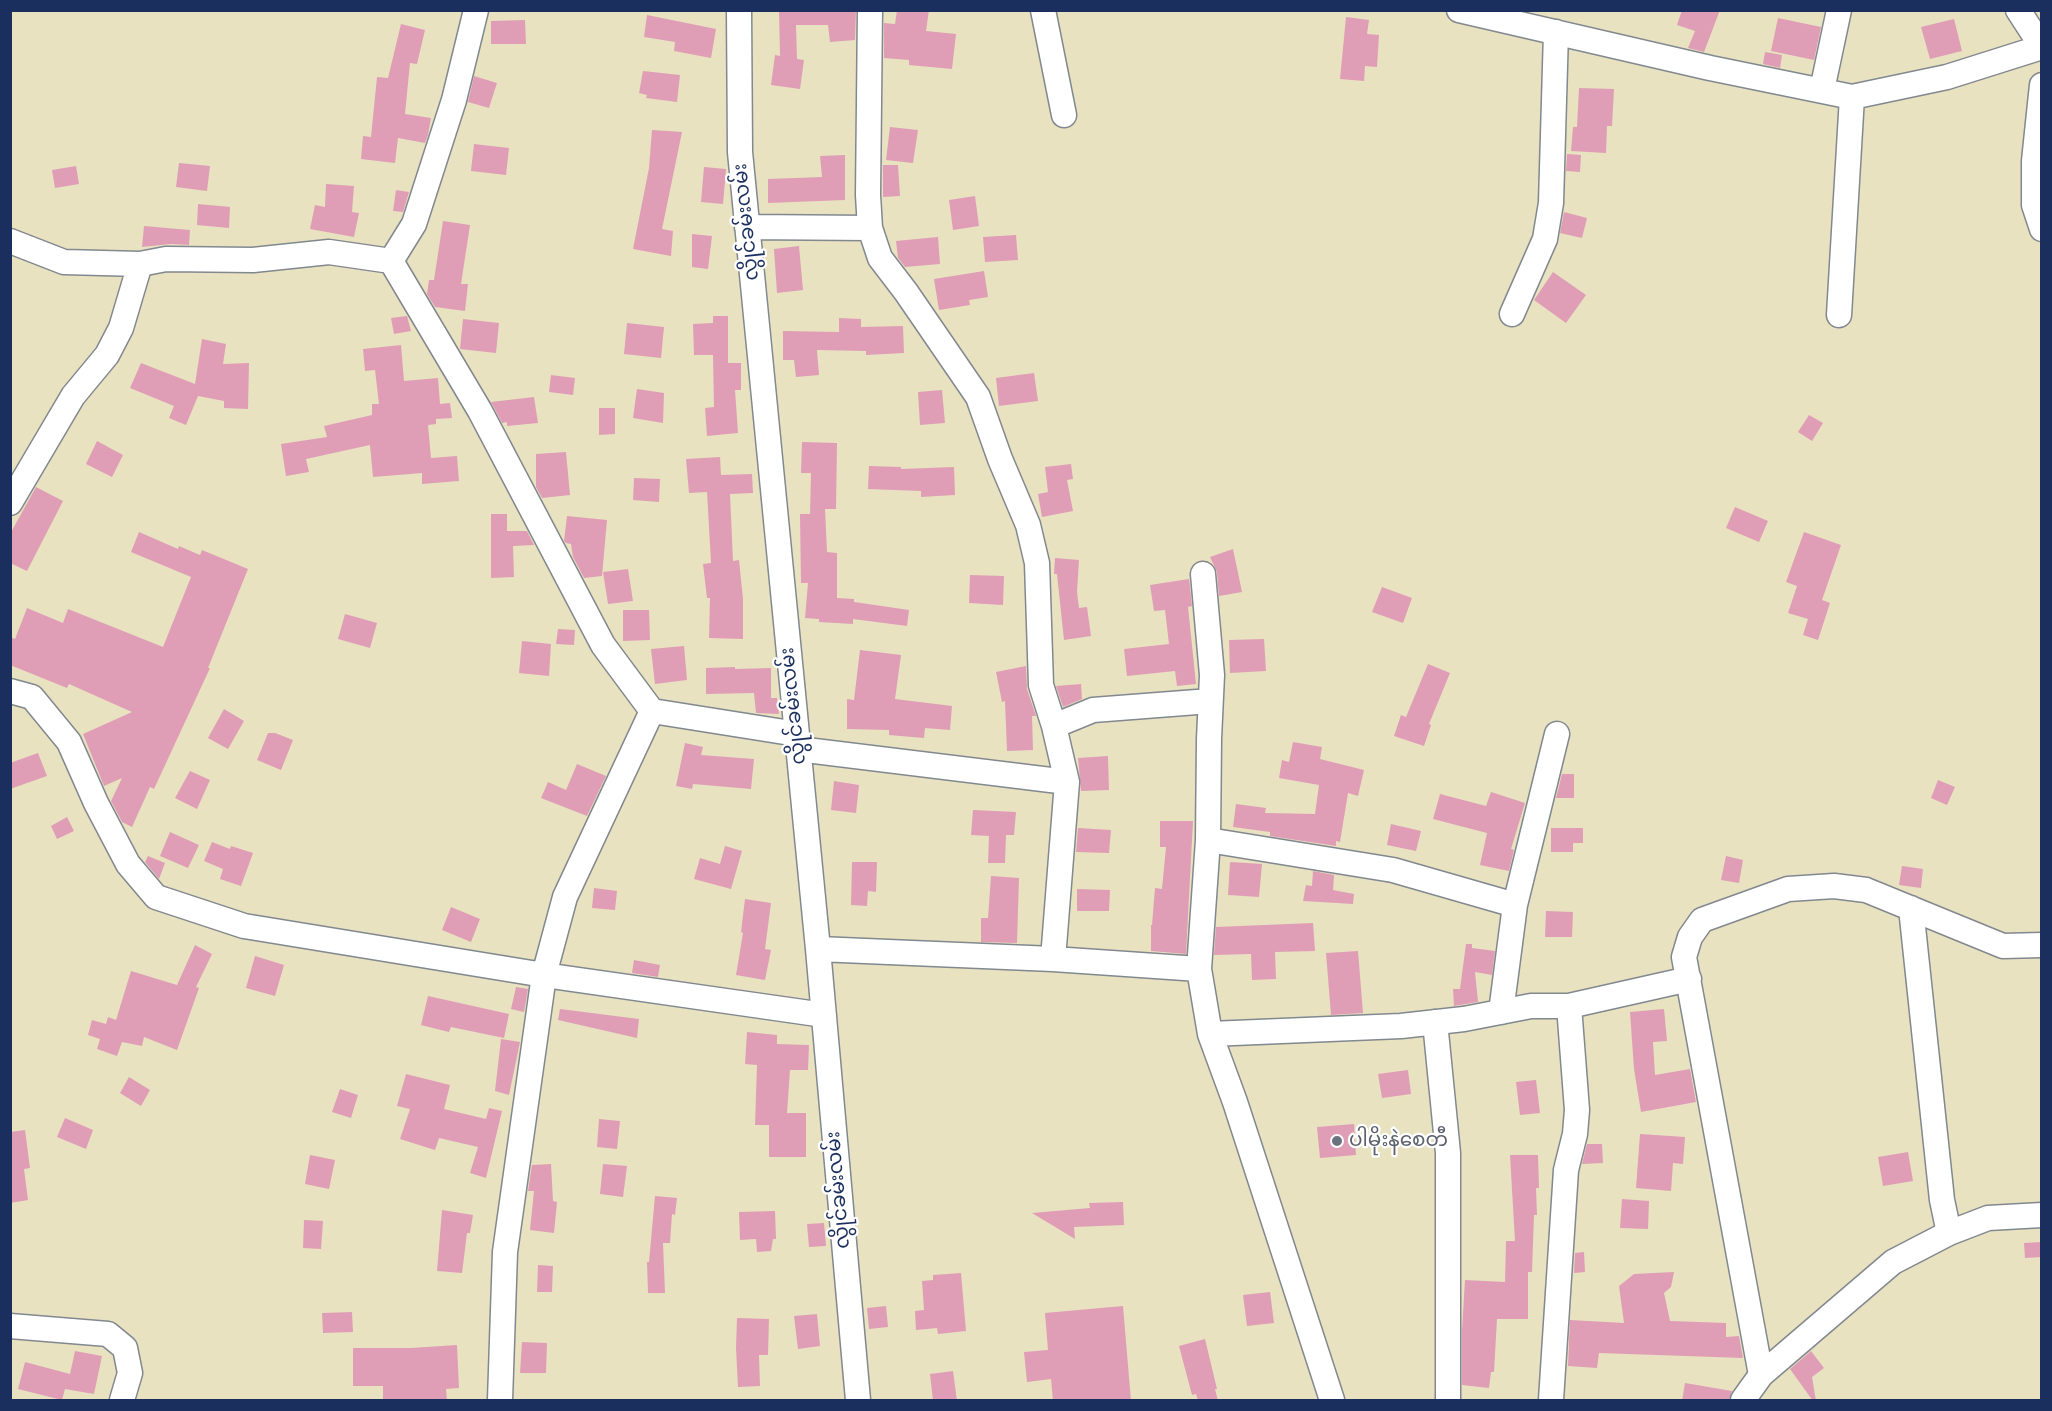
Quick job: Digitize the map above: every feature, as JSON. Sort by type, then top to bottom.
[{"type":"street","points":[[391,261],[414,224],[454,100],[476,10]]},
{"type":"street","name":"လွိုင်ခမ်းလမ်း","points":[[739,10],[740,152],[818,949],[858,1401]]},
{"type":"street","points":[[870,10],[868,88],[870,228],[880,258],[978,397],[1000,459],[1028,525],[1037,563],[1041,685],[1054,726],[1067,782],[1053,959]]},
{"type":"street","points":[[1043,10],[1064,115]]},
{"type":"street","points":[[1459,10],[1710,68],[1852,97],[1947,77],[2042,47],[2018,10]]},
{"type":"street","points":[[1822,90],[1839,10]]},
{"type":"street","points":[[1512,314],[1545,239],[1551,203],[1556,32]]},
{"type":"street","points":[[2042,85],[2034,161],[2034,206],[2042,230]]},
{"type":"street","points":[[1839,315],[1852,97]]},
{"type":"street","points":[[747,227],[870,228]]},
{"type":"street","points":[[10,241],[64,262],[140,264],[166,259],[253,260],[329,252],[391,261]]},
{"type":"street","points":[[391,261],[480,411],[603,645],[652,711],[798,741],[1067,782]]},
{"type":"street","points":[[10,503],[73,396],[107,355],[121,328],[140,264]]},
{"type":"street","points":[[1203,574],[1212,675],[1208,840],[1199,969],[1210,1034],[1332,1401]]},
{"type":"street","points":[[10,691],[32,697],[69,742],[96,803],[128,864],[156,897],[244,926],[544,975],[824,1015]]},
{"type":"street","points":[[1054,726],[1093,710],[1210,701]]},
{"type":"street","points":[[500,1401],[505,1252],[544,975],[565,897],[652,711]]},
{"type":"street","points":[[1501,1012],[1515,905],[1557,734]]},
{"type":"street","points":[[1208,840],[1393,870],[1515,905]]},
{"type":"street","points":[[1761,1375],[1684,957],[1690,937],[1702,920],[1788,889],[1834,886],[1866,890],[2003,946],[2042,945]]},
{"type":"street","points":[[1911,908],[1942,1200],[1949,1233]]},
{"type":"street","points":[[818,949],[1053,959],[1199,969]]},
{"type":"street","points":[[1210,1034],[1401,1026],[1436,1022],[1531,1006],[1569,1006],[1689,979]]},
{"type":"street","points":[[1551,1401],[1566,1170],[1575,1134],[1576,1110],[1569,1006]]},
{"type":"street","points":[[1436,1022],[1448,1153],[1448,1401]]},
{"type":"street","points":[[1743,1401],[1761,1375],[1893,1262],[1949,1233],[1988,1218],[2042,1215]]},
{"type":"street","points":[[10,1326],[108,1334],[125,1347],[130,1373],[122,1401]]},
{"type":"building","points":[[779,10],[856,10],[855,40],[830,42],[828,25],[796,25],[797,59],[804,60],[800,89],[771,85],[775,55],[780,56]]},
{"type":"building","points":[[897,10],[929,10],[926,31],[956,34],[952,69],[909,65],[909,60],[884,58],[884,23],[895,24]]},
{"type":"building","points":[[1682,10],[1720,10],[1704,52],[1688,48],[1695,31],[1677,25]]},
{"type":"building","points":[[647,15],[716,29],[711,58],[674,51],[675,42],[644,37]]},
{"type":"building","points":[[1346,17],[1369,20],[1367,34],[1379,35],[1377,67],[1365,66],[1364,81],[1340,79]]},
{"type":"building","points":[[1778,18],[1821,27],[1814,60],[1771,51]]},
{"type":"building","points":[[1954,19],[1962,51],[1930,59],[1921,27]]},
{"type":"building","points":[[525,20],[526,44],[491,44],[491,21]]},
{"type":"building","points":[[401,24],[425,30],[417,64],[410,63],[405,114],[431,118],[428,135],[425,143],[398,138],[395,163],[361,159],[363,136],[371,137],[377,77],[388,78]]},
{"type":"building","points":[[1765,52],[1782,55],[1780,68],[1763,64]]},
{"type":"building","points":[[643,71],[680,75],[677,102],[646,98],[647,95],[639,93]]},
{"type":"building","points":[[474,76],[497,83],[489,108],[468,102]]},
{"type":"building","points":[[1579,88],[1614,89],[1612,126],[1607,126],[1606,153],[1571,151],[1573,127],[1577,127]]},
{"type":"building","points":[[890,127],[918,130],[913,163],[886,160]]},
{"type":"building","points":[[652,130],[682,132],[662,229],[673,231],[671,256],[633,249],[649,168]]},
{"type":"building","points":[[474,144],[509,148],[506,175],[471,171]]},
{"type":"building","points":[[1567,154],[1581,155],[1580,172],[1566,171]]},
{"type":"building","points":[[845,155],[845,200],[768,203],[768,179],[822,177],[820,156]]},
{"type":"building","points":[[179,163],[210,166],[207,191],[176,187]]},
{"type":"building","points":[[883,165],[898,165],[900,196],[883,197]]},
{"type":"building","points":[[76,166],[79,184],[55,188],[52,170]]},
{"type":"building","points":[[704,167],[726,169],[723,204],[701,202]]},
{"type":"building","points":[[326,184],[354,186],[352,212],[359,213],[354,237],[310,229],[315,205],[325,207]]},
{"type":"building","points":[[396,190],[409,192],[403,212],[393,211]]},
{"type":"building","points":[[975,196],[979,226],[953,230],[949,200]]},
{"type":"building","points":[[198,204],[230,207],[229,228],[197,225]]},
{"type":"building","points":[[1564,212],[1587,218],[1582,238],[1560,233]]},
{"type":"building","points":[[443,221],[470,225],[461,284],[468,284],[465,311],[435,307],[427,294],[429,280],[434,280]]},
{"type":"building","points":[[144,226],[190,230],[189,245],[142,247]]},
{"type":"building","points":[[692,234],[712,236],[708,269],[692,267]]},
{"type":"building","points":[[1016,235],[1018,260],[985,262],[983,237]]},
{"type":"building","points":[[938,237],[940,264],[905,267],[898,258],[896,241]]},
{"type":"building","points":[[799,246],[803,290],[777,293],[774,249]]},
{"type":"building","points":[[984,271],[988,297],[969,300],[970,305],[939,310],[934,279]]},
{"type":"building","points":[[1553,272],[1586,295],[1566,323],[1534,300]]},
{"type":"building","points":[[407,316],[411,331],[394,334],[391,318]]},
{"type":"building","points":[[713,316],[728,316],[728,363],[741,363],[741,390],[735,390],[738,433],[707,436],[705,408],[714,407],[713,355],[694,355],[693,324],[713,323]]},
{"type":"building","points":[[839,318],[861,319],[861,327],[903,326],[904,353],[866,355],[866,351],[817,350],[819,375],[796,377],[794,360],[783,360],[783,331],[839,332]]},
{"type":"building","points":[[463,319],[499,323],[496,353],[460,349]]},
{"type":"building","points":[[627,323],[664,327],[661,358],[624,354]]},
{"type":"building","points":[[202,339],[226,344],[223,364],[249,363],[248,409],[224,408],[224,401],[198,396],[186,425],[169,418],[174,406],[130,388],[141,363],[195,384]]},
{"type":"building","points":[[401,345],[404,381],[438,378],[440,404],[450,403],[452,418],[436,419],[436,424],[428,425],[431,458],[457,456],[459,481],[422,484],[422,473],[373,477],[370,445],[306,459],[309,472],[286,476],[281,444],[327,437],[324,426],[372,415],[372,404],[379,404],[375,370],[365,371],[363,349]]},
{"type":"building","points":[[1034,373],[1038,401],[999,406],[996,378]]},
{"type":"building","points":[[551,375],[575,378],[573,395],[549,392]]},
{"type":"building","points":[[637,389],[664,393],[663,423],[633,418]]},
{"type":"building","points":[[942,390],[945,423],[920,425],[918,392]]},
{"type":"building","points":[[534,397],[538,423],[507,426],[507,422],[502,423],[491,402]]},
{"type":"building","points":[[599,408],[615,408],[615,434],[599,435]]},
{"type":"building","points":[[1809,415],[1823,423],[1812,441],[1798,432]]},
{"type":"building","points":[[97,441],[123,455],[112,477],[86,464]]},
{"type":"building","points":[[802,442],[837,443],[836,509],[825,509],[827,552],[837,553],[837,598],[854,599],[854,602],[909,610],[907,626],[853,619],[853,624],[819,622],[819,619],[805,618],[808,583],[801,583],[800,514],[810,514],[811,473],[801,473]]},
{"type":"building","points":[[566,452],[570,495],[542,498],[536,487],[536,454]]},
{"type":"building","points":[[720,457],[721,475],[752,474],[753,493],[730,494],[733,561],[739,560],[743,599],[743,639],[709,638],[710,598],[707,598],[703,564],[711,563],[707,492],[689,493],[686,459]]},
{"type":"building","points":[[1071,464],[1073,479],[1067,480],[1073,511],[1042,517],[1038,494],[1048,492],[1045,467]]},
{"type":"building","points":[[869,466],[901,467],[901,469],[954,467],[955,495],[921,497],[921,491],[868,489]]},
{"type":"building","points":[[634,478],[660,479],[659,502],[633,500]]},
{"type":"building","points":[[36,487],[63,501],[27,571],[10,563],[10,534]]},
{"type":"building","points":[[1735,507],[1768,521],[1759,542],[1726,528]]},
{"type":"building","points":[[491,514],[507,514],[507,531],[527,531],[534,545],[513,546],[514,577],[491,578]]},
{"type":"building","points":[[567,516],[607,520],[602,576],[584,578],[573,557],[571,544],[564,541]]},
{"type":"building","points":[[139,532],[178,549],[179,546],[200,555],[202,550],[248,569],[208,668],[210,668],[154,789],[150,787],[132,827],[122,822],[111,801],[122,778],[104,786],[83,734],[132,712],[69,684],[67,688],[10,665],[10,637],[15,639],[27,608],[63,623],[68,609],[163,647],[191,577],[131,552]]},
{"type":"building","points":[[1804,532],[1841,545],[1822,600],[1830,603],[1818,640],[1803,635],[1808,619],[1788,613],[1797,586],[1786,582]]},
{"type":"building","points":[[1233,549],[1242,592],[1219,596],[1217,572],[1210,557]]},
{"type":"building","points":[[1055,558],[1079,560],[1077,592],[1079,608],[1087,607],[1091,636],[1064,640],[1057,574],[1054,574]]},
{"type":"building","points":[[628,569],[633,601],[608,604],[603,572]]},
{"type":"building","points":[[970,575],[1004,576],[1003,605],[969,603]]},
{"type":"building","points":[[1189,579],[1192,606],[1188,607],[1196,684],[1177,686],[1175,671],[1127,676],[1124,649],[1169,644],[1165,610],[1154,611],[1150,585]]},
{"type":"building","points":[[1382,587],[1412,598],[1403,623],[1372,612]]},
{"type":"building","points":[[623,610],[649,610],[650,640],[623,641]]},
{"type":"building","points":[[345,614],[377,623],[370,648],[338,639]]},
{"type":"building","points":[[558,629],[575,630],[574,645],[556,644]]},
{"type":"building","points":[[1264,639],[1266,671],[1230,673],[1229,640]]},
{"type":"building","points":[[522,641],[551,644],[549,676],[519,673]]},
{"type":"building","points":[[684,646],[687,680],[655,684],[651,649]]},
{"type":"building","points":[[860,650],[901,655],[895,699],[952,706],[950,730],[925,728],[924,738],[889,735],[889,730],[847,729],[847,699],[854,700]]},
{"type":"building","points":[[1428,664],[1450,673],[1429,724],[1431,725],[1424,746],[1394,736],[1401,715],[1406,717]]},
{"type":"building","points":[[1026,666],[1027,689],[1036,716],[1032,716],[1033,750],[1007,751],[1005,701],[1002,702],[996,672]]},
{"type":"building","points":[[735,667],[735,669],[771,668],[771,698],[777,698],[779,714],[756,713],[754,693],[706,694],[706,668]]},
{"type":"building","points":[[1081,684],[1082,699],[1063,707],[1056,686]]},
{"type":"building","points":[[224,709],[244,721],[228,749],[208,738]]},
{"type":"building","points":[[268,733],[275,733],[293,740],[281,770],[257,760]]},
{"type":"building","points":[[1293,742],[1322,747],[1320,759],[1364,770],[1358,796],[1348,793],[1340,842],[1336,841],[1336,846],[1270,836],[1270,832],[1233,827],[1236,804],[1266,808],[1265,813],[1315,814],[1319,785],[1279,778],[1282,760],[1289,762]]},
{"type":"building","points":[[685,743],[703,747],[701,755],[754,759],[751,789],[693,784],[692,789],[676,786]]},
{"type":"building","points":[[38,753],[47,776],[10,789],[10,763]]},
{"type":"building","points":[[1108,756],[1109,790],[1081,791],[1078,758]]},
{"type":"building","points":[[577,764],[606,776],[587,816],[541,798],[548,782],[566,790]]},
{"type":"building","points":[[190,771],[210,780],[197,809],[175,798]]},
{"type":"building","points":[[1562,774],[1574,774],[1574,798],[1556,798]]},
{"type":"building","points":[[1938,780],[1955,787],[1947,805],[1931,798]]},
{"type":"building","points":[[834,781],[859,785],[856,813],[831,810]]},
{"type":"building","points":[[1491,792],[1525,803],[1511,849],[1514,850],[1509,871],[1480,865],[1487,833],[1433,819],[1440,794],[1486,806]]},
{"type":"building","points":[[973,810],[1016,812],[1014,835],[1006,835],[1005,863],[988,863],[989,836],[971,835]]},
{"type":"building","points":[[67,817],[74,831],[57,839],[51,826]]},
{"type":"building","points":[[1160,821],[1193,821],[1186,954],[1151,951],[1155,888],[1162,889],[1166,847],[1160,847]]},
{"type":"building","points":[[1391,824],[1421,831],[1416,851],[1387,845]]},
{"type":"building","points":[[1078,828],[1111,830],[1109,853],[1076,852]]},
{"type":"building","points":[[1551,828],[1583,828],[1583,843],[1573,843],[1573,852],[1551,852]]},
{"type":"building","points":[[170,832],[199,845],[188,868],[160,856]]},
{"type":"building","points":[[212,842],[230,849],[231,846],[253,853],[241,886],[220,879],[223,869],[204,861]]},
{"type":"building","points":[[725,846],[742,851],[731,889],[694,879],[700,858],[720,864]]},
{"type":"building","points":[[148,856],[165,863],[159,879],[145,862]]},
{"type":"building","points":[[1726,856],[1743,860],[1739,883],[1721,880]]},
{"type":"building","points":[[852,862],[877,862],[876,892],[868,891],[867,906],[851,905]]},
{"type":"building","points":[[1230,862],[1262,864],[1259,897],[1228,895]]},
{"type":"building","points":[[1902,866],[1923,869],[1921,888],[1899,885]]},
{"type":"building","points":[[1313,871],[1334,875],[1333,890],[1354,894],[1353,904],[1303,901],[1306,885],[1312,886]]},
{"type":"building","points":[[991,876],[1019,878],[1017,943],[981,942],[981,918],[988,918]]},
{"type":"building","points":[[594,888],[617,891],[615,910],[592,908]]},
{"type":"building","points":[[1077,889],[1110,890],[1109,911],[1077,911]]},
{"type":"building","points":[[745,899],[771,903],[765,949],[771,950],[765,980],[736,975],[743,933],[741,932]]},
{"type":"building","points":[[451,907],[480,919],[471,942],[442,930]]},
{"type":"building","points":[[1546,911],[1573,912],[1572,937],[1545,937]]},
{"type":"building","points":[[1313,923],[1315,951],[1275,952],[1276,979],[1252,980],[1251,954],[1214,955],[1216,927]]},
{"type":"building","points":[[1466,944],[1472,944],[1472,948],[1495,951],[1492,975],[1475,972],[1478,1002],[1454,1006],[1453,989],[1460,989]]},
{"type":"building","points":[[195,945],[212,954],[196,987],[199,988],[177,1050],[144,1037],[142,1046],[122,1042],[117,1056],[97,1049],[100,1039],[88,1035],[92,1020],[106,1024],[108,1017],[116,1020],[131,971],[177,985]]},
{"type":"building","points":[[1358,951],[1363,1013],[1331,1015],[1326,953]]},
{"type":"building","points":[[255,956],[284,965],[275,996],[246,988]]},
{"type":"building","points":[[634,960],[660,965],[658,977],[632,973]]},
{"type":"building","points":[[516,987],[528,989],[524,1012],[511,1009]]},
{"type":"building","points":[[428,996],[509,1014],[504,1038],[451,1027],[449,1032],[421,1025]]},
{"type":"building","points":[[560,1009],[639,1019],[637,1038],[558,1020]]},
{"type":"building","points":[[1664,1009],[1667,1041],[1653,1042],[1655,1075],[1690,1069],[1696,1102],[1641,1112],[1634,1069],[1630,1012]]},
{"type":"building","points":[[747,1032],[777,1035],[777,1044],[809,1045],[808,1070],[790,1070],[787,1113],[806,1113],[806,1157],[769,1157],[769,1125],[755,1125],[757,1065],[745,1064]]},
{"type":"building","points":[[501,1039],[520,1042],[509,1095],[495,1091]]},
{"type":"building","points":[[1408,1070],[1411,1094],[1382,1098],[1378,1074]]},
{"type":"building","points":[[406,1074],[450,1085],[444,1109],[486,1119],[489,1108],[502,1111],[486,1178],[470,1173],[478,1147],[439,1138],[435,1150],[400,1139],[410,1109],[397,1106]]},
{"type":"building","points":[[129,1077],[150,1090],[141,1106],[120,1093]]},
{"type":"building","points":[[1536,1080],[1540,1113],[1520,1115],[1516,1082]]},
{"type":"building","points":[[340,1089],[358,1095],[351,1118],[332,1112]]},
{"type":"building","points":[[65,1118],[93,1130],[86,1149],[57,1137]]},
{"type":"building","points":[[599,1119],[620,1121],[617,1149],[597,1147]]},
{"type":"building","name":"ပါမိုးနဲစေတီ","points":[[1354,1124],[1356,1155],[1320,1158],[1317,1127]]},
{"type":"building","points":[[25,1130],[30,1168],[24,1169],[28,1200],[10,1203],[10,1132]]},
{"type":"building","points":[[1640,1134],[1685,1137],[1683,1164],[1673,1163],[1671,1191],[1636,1188]]},
{"type":"building","points":[[1587,1144],[1602,1144],[1603,1163],[1582,1164]]},
{"type":"building","points":[[1908,1152],[1913,1181],[1883,1186],[1878,1157]]},
{"type":"building","points":[[310,1155],[335,1160],[329,1189],[305,1184]]},
{"type":"building","points":[[1510,1155],[1538,1155],[1539,1188],[1536,1188],[1537,1215],[1534,1215],[1532,1272],[1528,1272],[1528,1319],[1497,1319],[1494,1372],[1491,1372],[1489,1388],[1462,1385],[1465,1280],[1505,1282],[1506,1241],[1515,1241]]},
{"type":"building","points":[[551,1164],[553,1201],[557,1202],[554,1233],[530,1230],[534,1191],[528,1191],[532,1165]]},
{"type":"building","points":[[603,1164],[627,1166],[623,1197],[600,1194]]},
{"type":"building","points":[[655,1196],[677,1198],[675,1215],[672,1214],[670,1243],[663,1243],[665,1293],[648,1293],[647,1262],[649,1262]]},
{"type":"building","points":[[1622,1199],[1649,1201],[1648,1229],[1620,1228]]},
{"type":"building","points":[[1123,1202],[1124,1225],[1074,1227],[1075,1239],[1032,1213],[1090,1208],[1089,1203]]},
{"type":"building","points":[[442,1210],[473,1215],[470,1233],[467,1233],[462,1273],[437,1271]]},
{"type":"building","points":[[775,1211],[776,1239],[773,1239],[771,1251],[757,1252],[756,1239],[740,1240],[739,1212]]},
{"type":"building","points":[[304,1220],[323,1221],[321,1249],[303,1248]]},
{"type":"building","points":[[824,1223],[826,1246],[809,1247],[807,1224]]},
{"type":"building","points":[[2042,1242],[2042,1257],[2025,1258],[2024,1243]]},
{"type":"building","points":[[1584,1252],[1585,1272],[1574,1273],[1575,1253]]},
{"type":"building","points":[[538,1265],[553,1266],[552,1292],[537,1292]]},
{"type":"building","points":[[1674,1272],[1671,1287],[1664,1293],[1670,1321],[1726,1323],[1726,1337],[1739,1336],[1743,1358],[1599,1353],[1597,1368],[1568,1366],[1570,1320],[1624,1323],[1619,1286],[1634,1274]]},
{"type":"building","points":[[961,1273],[966,1331],[938,1334],[937,1328],[916,1330],[915,1311],[924,1310],[922,1281],[933,1280],[933,1275]]},
{"type":"building","points":[[1270,1292],[1274,1323],[1247,1326],[1243,1295]]},
{"type":"building","points":[[886,1306],[888,1327],[869,1329],[867,1308]]},
{"type":"building","points":[[1123,1306],[1131,1401],[1053,1401],[1051,1379],[1027,1382],[1024,1352],[1048,1350],[1045,1313]]},
{"type":"building","points":[[352,1312],[353,1332],[323,1333],[322,1313]]},
{"type":"building","points":[[817,1314],[820,1346],[798,1349],[794,1316]]},
{"type":"building","points":[[737,1318],[769,1319],[768,1355],[759,1355],[760,1386],[738,1387]]},
{"type":"building","points":[[1205,1339],[1218,1401],[1198,1401],[1196,1394],[1192,1395],[1179,1346]]},
{"type":"building","points":[[522,1342],[547,1343],[546,1373],[520,1373]]},
{"type":"building","points":[[457,1345],[459,1388],[446,1389],[447,1401],[383,1401],[383,1386],[353,1386],[353,1348]]},
{"type":"building","points":[[75,1351],[102,1356],[94,1394],[65,1389],[62,1400],[18,1389],[25,1362],[70,1374]]},
{"type":"building","points":[[1811,1351],[1824,1368],[1812,1377],[1816,1401],[1813,1401],[1790,1369]]},
{"type":"building","points":[[953,1371],[957,1401],[933,1401],[930,1374]]},
{"type":"building","points":[[1685,1383],[1732,1391],[1729,1401],[1682,1401]]},
{"type":"place","name":"ပါမိုးနဲစေတီ","points":[[1337,1141]]}]
